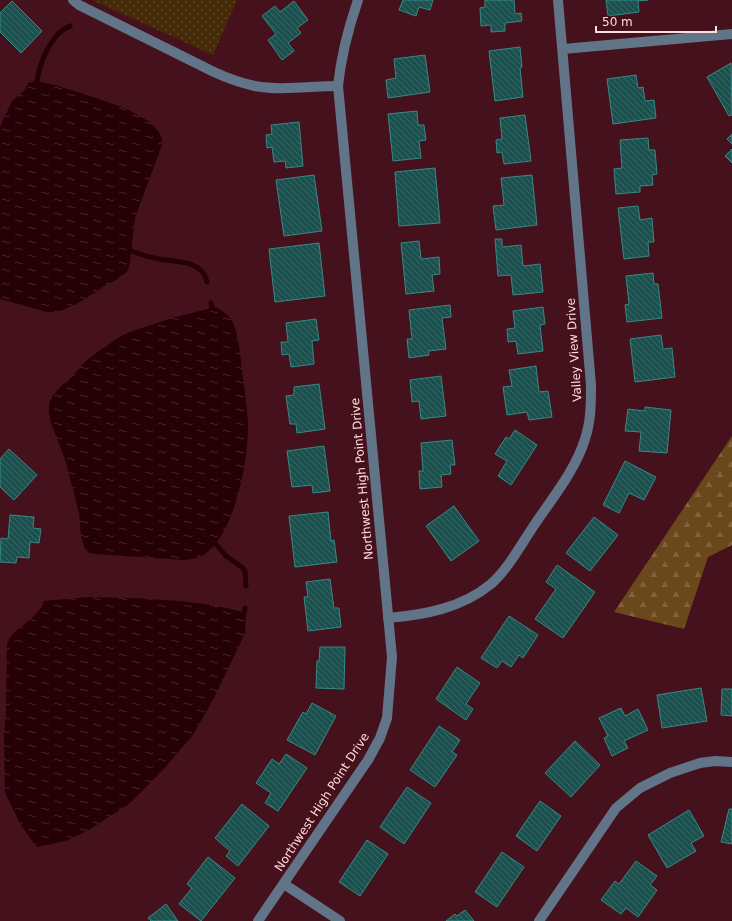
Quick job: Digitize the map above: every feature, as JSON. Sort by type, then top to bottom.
[{"type":"street","points":[[73,0],[86,9],[234,81],[256,86],[281,88],[338,86]]},
{"type":"street","name":"Northwest High Point Drive","points":[[258,921],[368,760],[380,738],[387,718],[392,657],[338,86],[340,63],[348,30],[358,0]]},
{"type":"street","name":"Valley View Drive","points":[[388,618],[416,616],[449,607],[470,597],[491,584],[507,565],[573,467],[585,440],[591,414],[591,385],[558,0]]},
{"type":"street","points":[[563,49],[732,34]]},
{"type":"street","points":[[538,921],[616,808],[640,788],[670,773],[700,763],[715,761],[732,762]]},
{"type":"street","points":[[284,884],[340,921]]},
{"type":"shaded area","points":[[92,0],[237,0],[213,55]]},
{"type":"green space","points":[[732,436],[732,545],[708,557],[684,629],[614,612]]},
{"type":"water","points":[[35,81],[55,85],[127,109],[150,122],[159,132],[162,139],[162,145],[135,218],[130,263],[127,272],[116,280],[87,295],[105,287],[77,304],[54,312],[47,312],[0,299],[0,127],[12,101],[25,90],[28,83]]},
{"type":"water","points":[[215,307],[230,318],[235,327],[240,353],[248,422],[248,437],[243,473],[232,512],[225,529],[216,543],[205,554],[185,560],[95,554],[86,552],[81,536],[79,513],[65,459],[51,423],[49,404],[53,395],[87,360],[124,334],[172,318]]},
{"type":"water","points":[[89,597],[168,600],[228,608],[246,613],[245,633],[214,698],[193,735],[162,771],[130,803],[89,830],[66,841],[37,847],[22,827],[5,793],[4,735],[6,713],[7,643],[15,632],[37,613],[44,601]]},
{"type":"building","points":[[403,0],[433,0],[430,10],[419,7],[416,16],[399,10]]},
{"type":"building","points":[[485,0],[514,0],[515,14],[521,13],[522,21],[505,23],[505,31],[491,32],[491,25],[481,26],[480,8],[485,7]]},
{"type":"building","points":[[606,0],[648,0],[638,1],[639,12],[608,16]]},
{"type":"building","points":[[12,1],[42,31],[21,53],[0,32],[0,13]]},
{"type":"building","points":[[294,1],[308,20],[297,28],[301,33],[288,43],[294,51],[282,60],[268,40],[276,34],[262,16],[275,6],[280,12]]},
{"type":"building","points":[[520,47],[522,67],[520,68],[523,97],[495,101],[489,51]]},
{"type":"building","points":[[425,55],[430,92],[388,98],[386,80],[396,78],[394,59]]},
{"type":"building","points":[[731,63],[732,115],[729,116],[707,77]]},
{"type":"building","points":[[636,75],[638,88],[643,87],[645,101],[654,100],[656,118],[613,124],[607,79]]},
{"type":"building","points":[[417,111],[418,125],[424,125],[426,140],[419,141],[421,158],[393,161],[388,114]]},
{"type":"building","points":[[525,115],[531,161],[504,164],[502,152],[497,153],[496,140],[502,139],[500,118]]},
{"type":"building","points":[[299,122],[303,166],[286,168],[285,161],[274,162],[272,147],[267,148],[266,135],[272,134],[271,125]]},
{"type":"building","points":[[732,134],[732,144],[727,139]]},
{"type":"building","points":[[648,138],[649,150],[655,150],[657,174],[652,175],[653,185],[640,186],[640,192],[616,194],[614,169],[622,168],[620,140]]},
{"type":"building","points":[[732,149],[732,163],[725,156]]},
{"type":"building","points":[[435,168],[440,223],[399,226],[395,172]]},
{"type":"building","points":[[314,175],[322,231],[284,236],[276,180]]},
{"type":"building","points":[[532,175],[537,225],[496,230],[493,206],[504,205],[501,178]]},
{"type":"building","points":[[638,206],[640,220],[652,218],[654,242],[648,242],[649,256],[624,259],[618,208]]},
{"type":"building","points":[[495,239],[502,239],[502,247],[521,245],[523,266],[540,264],[543,292],[513,295],[511,275],[498,276]]},
{"type":"building","points":[[419,241],[421,259],[439,257],[440,274],[432,275],[434,291],[406,294],[401,243]]},
{"type":"building","points":[[319,243],[325,296],[275,302],[269,249]]},
{"type":"building","points":[[653,273],[654,284],[658,284],[662,318],[627,322],[625,305],[629,304],[626,276]]},
{"type":"building","points":[[450,305],[451,317],[442,318],[446,349],[428,351],[429,355],[409,358],[407,339],[412,339],[409,310]]},
{"type":"building","points":[[543,307],[545,324],[540,325],[543,351],[518,354],[516,341],[508,342],[507,329],[515,328],[513,311]]},
{"type":"building","points":[[316,319],[319,340],[312,341],[314,364],[291,367],[289,354],[282,355],[281,342],[288,342],[286,323]]},
{"type":"building","points":[[661,335],[663,349],[672,348],[675,377],[635,382],[630,339]]},
{"type":"building","points":[[536,366],[539,392],[548,391],[552,417],[529,420],[527,412],[507,415],[503,387],[512,386],[509,370]]},
{"type":"building","points":[[441,376],[446,416],[421,419],[419,401],[412,402],[410,380]]},
{"type":"building","points":[[319,384],[325,429],[297,433],[296,424],[290,424],[286,396],[294,395],[294,387]]},
{"type":"building","points":[[645,407],[671,410],[667,453],[639,451],[641,432],[625,431],[628,409],[645,411]]},
{"type":"building","points":[[515,430],[537,445],[511,485],[498,476],[507,461],[495,454],[506,437],[509,439]]},
{"type":"building","points":[[452,440],[455,465],[450,465],[451,474],[441,475],[442,487],[420,489],[419,471],[423,471],[421,443]]},
{"type":"building","points":[[324,446],[330,491],[313,493],[312,485],[292,487],[287,451]]},
{"type":"building","points":[[9,449],[37,475],[14,500],[0,487],[0,459]]},
{"type":"building","points":[[625,461],[656,477],[644,500],[629,493],[619,513],[603,505]]},
{"type":"building","points":[[454,506],[479,541],[451,561],[426,526]]},
{"type":"building","points":[[328,512],[331,541],[334,540],[337,562],[295,567],[289,516]]},
{"type":"building","points":[[10,515],[34,517],[33,528],[41,529],[39,543],[30,542],[29,558],[17,557],[16,563],[0,562],[1,538],[8,539]]},
{"type":"building","points":[[594,517],[618,535],[590,571],[566,553]]},
{"type":"building","points":[[557,565],[595,592],[563,638],[535,619],[556,589],[546,582]]},
{"type":"building","points":[[330,579],[334,608],[339,608],[341,627],[308,631],[304,597],[308,597],[306,582]]},
{"type":"building","points":[[509,616],[538,635],[523,658],[519,655],[511,667],[502,661],[497,668],[481,658]]},
{"type":"building","points":[[320,647],[345,647],[344,689],[316,688],[317,661],[319,661]]},
{"type":"building","points":[[457,667],[480,683],[466,704],[473,709],[466,720],[436,699]]},
{"type":"building","points":[[701,688],[707,721],[662,728],[657,695]]},
{"type":"building","points":[[722,689],[732,689],[732,716],[721,715]]},
{"type":"building","points":[[312,703],[336,716],[315,755],[287,740],[303,712],[306,714]]},
{"type":"building","points":[[621,708],[625,716],[638,709],[648,730],[624,741],[628,748],[612,756],[604,738],[608,736],[599,718]]},
{"type":"building","points":[[439,726],[460,740],[452,752],[457,755],[435,787],[410,770]]},
{"type":"building","points":[[575,741],[600,765],[571,797],[545,773]]},
{"type":"building","points":[[286,754],[307,768],[278,811],[265,803],[271,793],[256,783],[272,759],[279,764]]},
{"type":"building","points":[[407,787],[431,803],[404,844],[380,827]]},
{"type":"building","points":[[540,801],[561,816],[537,851],[516,836]]},
{"type":"building","points":[[242,804],[269,826],[238,866],[226,856],[230,851],[215,838]]},
{"type":"building","points":[[729,809],[732,809],[732,844],[721,842]]},
{"type":"building","points":[[689,810],[704,836],[691,843],[696,851],[667,868],[648,835]]},
{"type":"building","points":[[367,840],[388,854],[360,896],[339,882]]},
{"type":"building","points":[[502,852],[524,867],[497,907],[475,892]]},
{"type":"building","points":[[208,857],[235,878],[201,921],[179,904],[192,888],[187,884]]},
{"type":"building","points":[[636,861],[657,876],[650,885],[657,890],[638,917],[626,908],[621,914],[601,900],[615,881],[619,884]]},
{"type":"building","points":[[166,904],[178,921],[151,921],[148,918]]},
{"type":"building","points":[[465,910],[474,921],[446,921],[455,914],[457,916]]},
{"type":"waterway","points":[[37,81],[39,69],[46,51],[58,34],[70,26]]},
{"type":"waterway","points":[[131,251],[158,259],[187,263],[200,270],[207,282]]},
{"type":"waterway","points":[[211,303],[212,308]]},
{"type":"waterway","points":[[216,544],[226,556],[243,568],[245,572],[246,586]]},
{"type":"waterway","points":[[244,613],[245,608]]}]
